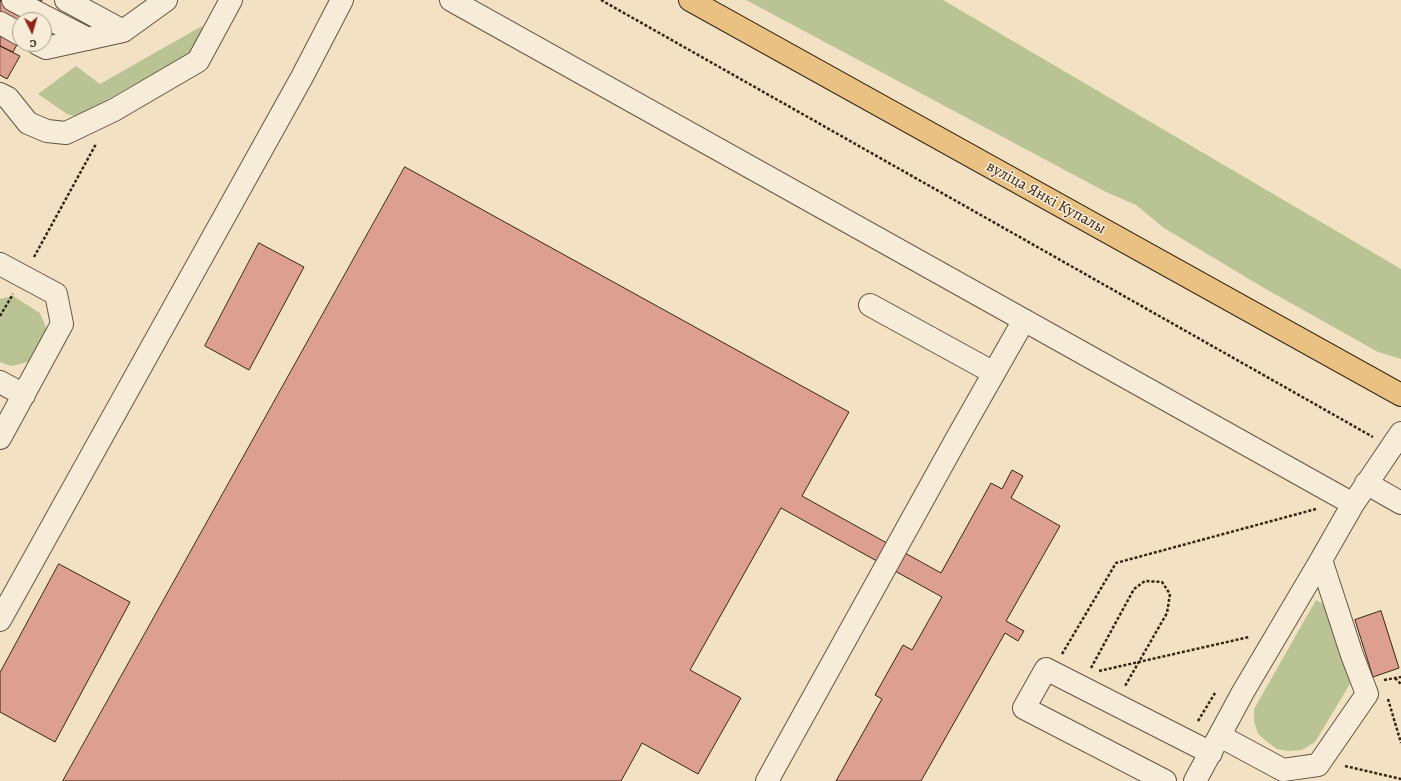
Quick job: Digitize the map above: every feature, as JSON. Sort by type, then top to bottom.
[{"type":"main road","name":"вуліца Янкі Купалы","points":[[690,0],[1401,395]]},
{"type":"street","points":[[14,0],[88,39]]},
{"type":"street","points":[[66,0],[123,31]]},
{"type":"street","points":[[0,94],[8,98],[28,123],[47,131],[66,133],[114,110],[198,61],[231,0]]},
{"type":"street","points":[[0,620],[298,84],[342,0]]},
{"type":"street","points":[[450,0],[1353,504]]},
{"type":"street","points":[[52,47],[123,31],[159,2]]},
{"type":"street","points":[[0,23],[12,30]]},
{"type":"street","points":[[0,264],[56,294],[62,324],[0,438]]},
{"type":"street","points":[[870,305],[994,373]]},
{"type":"street","points":[[767,781],[1024,320]]},
{"type":"street","points":[[0,382],[24,394]]},
{"type":"street","points":[[1195,781],[1243,692],[1353,504],[1396,440]]},
{"type":"street","points":[[1366,483],[1401,503]]},
{"type":"street","points":[[1165,781],[1024,708],[1046,669],[1114,703],[1283,770],[1318,765],[1367,694],[1352,655],[1321,560]]},
{"type":"path","points":[[601,0],[1396,440]]},
{"type":"path","points":[[0,316],[114,110]]},
{"type":"path","points":[[1058,675],[1116,563],[1319,508]]},
{"type":"path","points":[[1088,673],[1134,589],[1145,581],[1162,582],[1170,594],[1167,613],[1114,703]]},
{"type":"path","points":[[1058,675],[1088,673],[1248,637]]},
{"type":"path","points":[[1395,678],[1401,684]]},
{"type":"path","points":[[1382,680],[1385,687]]},
{"type":"path","points":[[1387,694],[1401,743]]},
{"type":"path","points":[[1321,760],[1401,779]]},
{"type":"green space","points":[[746,0],[943,0],[1401,269],[1401,359],[1378,352],[1264,288],[1164,228],[1136,205],[1106,192]]},
{"type":"green space","points":[[202,26],[203,35],[196,49],[77,117],[67,114],[38,94],[76,66],[100,84]]},
{"type":"green space","points":[[13,296],[40,313],[47,330],[43,348],[28,362],[11,366],[0,362],[0,299]]},
{"type":"green space","points":[[1316,600],[1327,606],[1350,684],[1315,742],[1302,750],[1288,751],[1277,749],[1258,734],[1254,721],[1254,709]]},
{"type":"building","points":[[1,0],[42,0],[35,12],[12,12],[12,52],[0,46]]},
{"type":"building","points":[[0,46],[20,56],[7,79],[0,75]]},
{"type":"building","points":[[405,167],[849,412],[802,496],[941,573],[991,483],[1002,489],[1012,470],[1023,476],[1011,498],[1060,526],[1006,621],[1024,631],[1018,641],[1005,633],[921,781],[836,781],[882,699],[875,695],[903,645],[912,650],[942,597],[781,508],[690,670],[741,698],[698,774],[642,743],[621,781],[63,781]]},
{"type":"building","points":[[259,243],[304,267],[249,370],[205,346]]},
{"type":"building","points":[[59,564],[130,602],[55,742],[0,712],[0,673]]},
{"type":"building","points":[[1381,611],[1399,668],[1373,677],[1355,620]]}]
